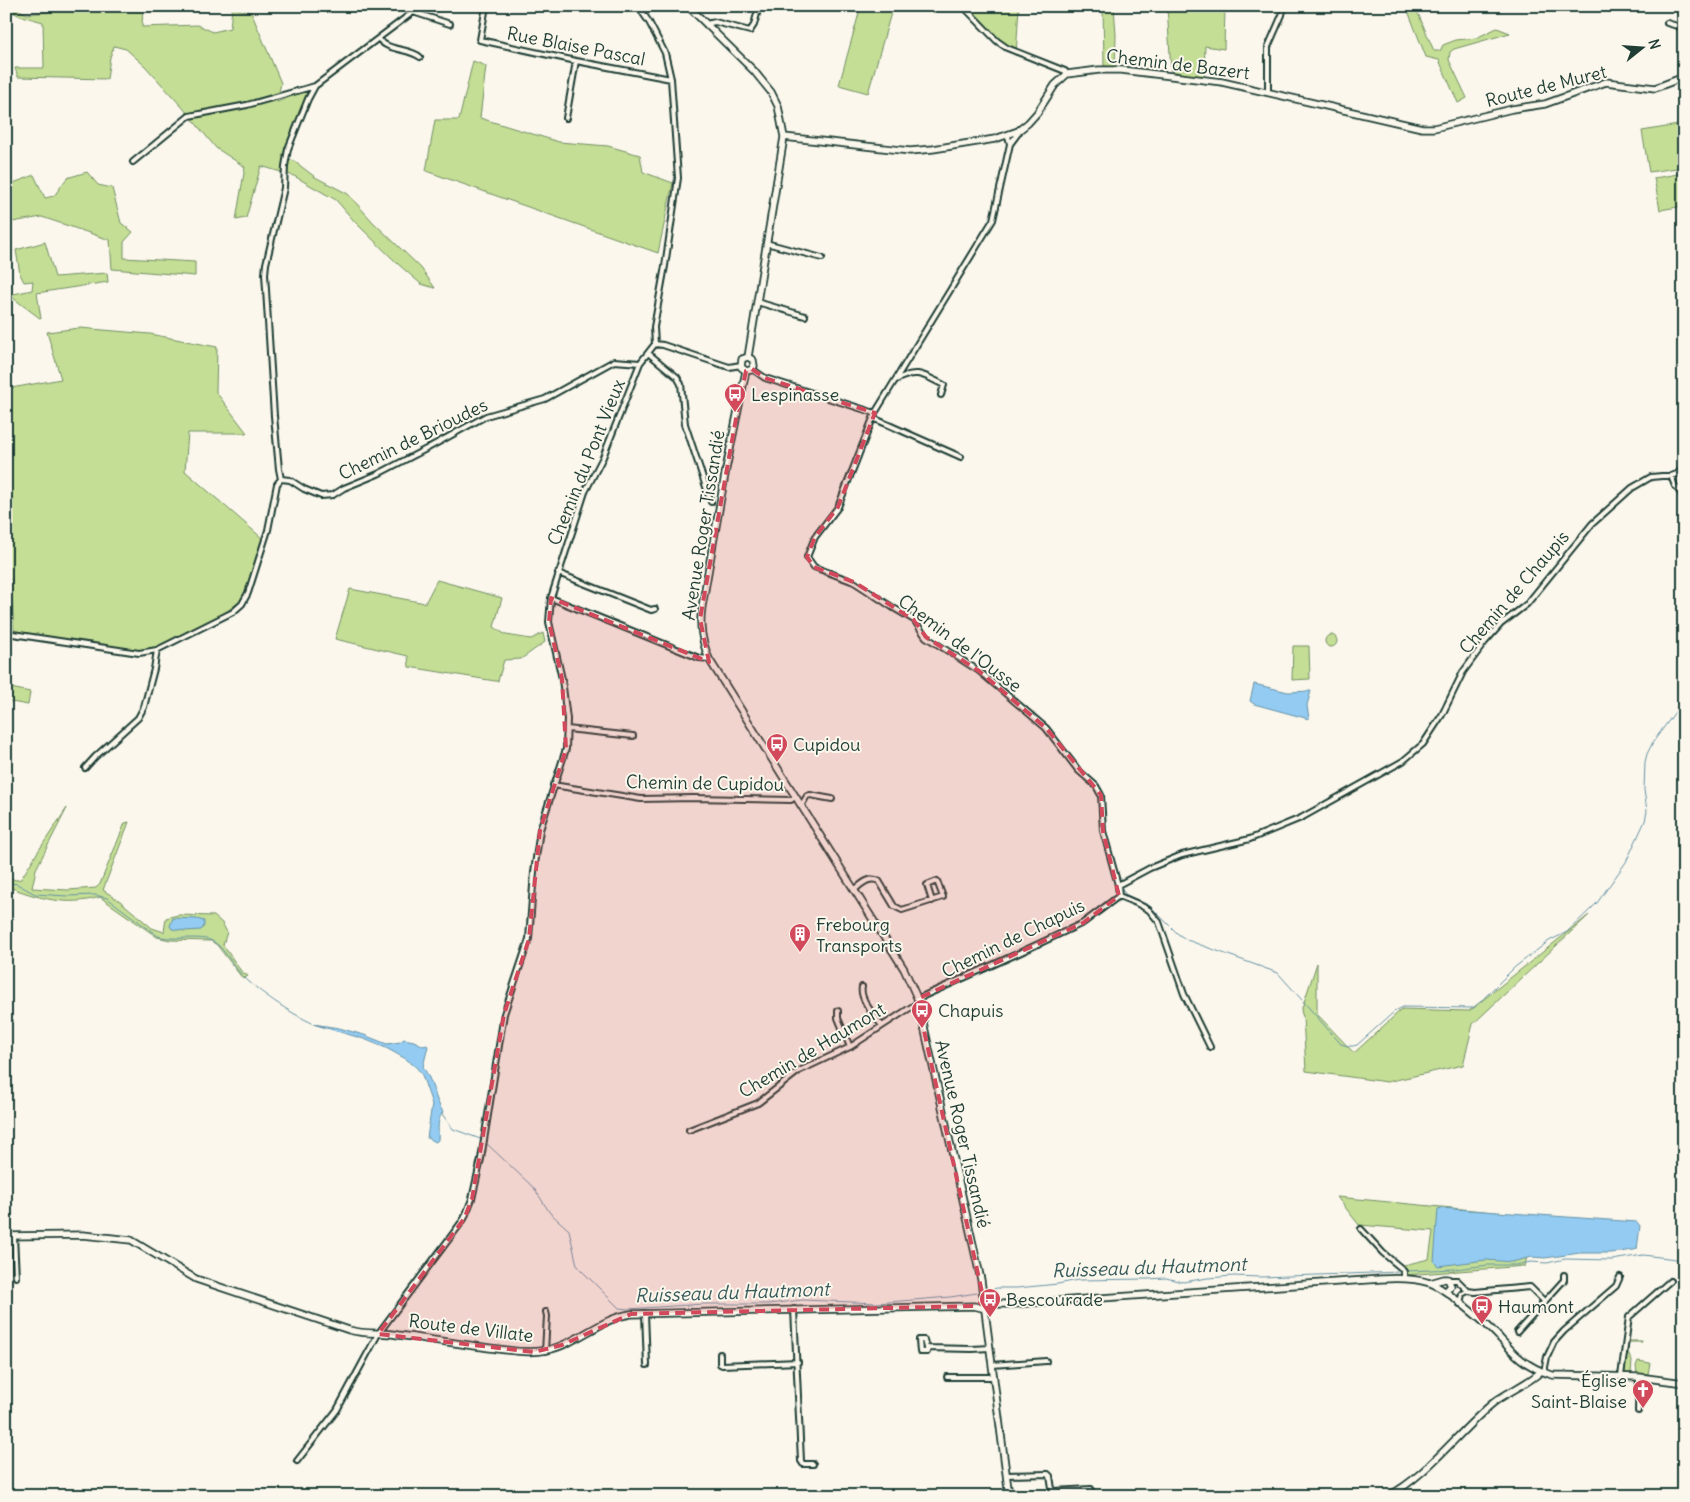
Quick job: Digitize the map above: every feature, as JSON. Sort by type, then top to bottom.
[{"type":"street","points":[[133,162],[188,116],[246,105],[315,86],[421,6]]},
{"type":"street","name":"Rue Blaise Pascal","points":[[486,6],[480,40],[671,79]]},
{"type":"street","points":[[638,6],[649,22],[665,53],[671,79],[678,178],[654,326],[655,344],[640,362]]},
{"type":"street","points":[[688,6],[754,71],[771,92],[778,106],[784,137],[748,357]]},
{"type":"street","points":[[706,24],[715,22],[750,31],[754,25],[759,6]]},
{"type":"street","points":[[784,137],[910,151],[974,143],[1008,136],[1020,130],[1037,113],[1055,85],[1067,74],[1065,71],[1002,44],[963,6]]},
{"type":"street","points":[[1268,91],[1268,46],[1282,16],[1284,6]]},
{"type":"street","points":[[413,12],[450,24]]},
{"type":"street","points":[[1667,22],[1684,28]]},
{"type":"street","points":[[379,39],[384,44],[414,53],[420,57]]},
{"type":"street","points":[[566,118],[576,61]]},
{"type":"street","name":"Chemin de Bazert","points":[[1067,74],[1099,70],[1121,70],[1222,82],[1268,91],[1422,128],[1434,128],[1473,120]]},
{"type":"street","name":"Route de Muret","points":[[1473,120],[1512,109],[1544,104],[1606,82],[1655,88],[1668,85],[1684,77]]},
{"type":"street","points":[[6,633],[138,653],[157,650],[233,612],[242,604],[252,582],[268,530],[277,484],[281,479],[273,406],[265,284],[266,264],[284,188],[288,149],[315,86]]},
{"type":"street","name":"Chemin de l'Ousse","points":[[1020,130],[1010,144],[993,220],[874,416],[838,507],[815,537],[807,557],[814,567],[854,582],[914,620],[926,637],[979,671],[1046,728],[1078,770],[1096,786],[1101,795],[1103,831],[1118,885],[1119,896]]},
{"type":"street","name":"Chemin de l'Ousse","points":[[1008,136],[1010,144]]},
{"type":"street","points":[[766,243],[822,258]]},
{"type":"street","points":[[756,302],[805,316]]},
{"type":"street","points":[[655,344],[729,367],[741,365],[765,378],[874,416],[961,457]]},
{"type":"street","points":[[648,353],[676,377],[681,384],[685,424],[711,502]]},
{"type":"street","points":[[741,365],[742,359],[752,358],[754,366],[749,370]]},
{"type":"street","name":"Chemin de Brioudes","points":[[281,479],[290,480],[304,489],[321,496],[333,495],[344,488],[378,474],[486,416],[545,399],[614,361],[640,362]]},
{"type":"street","name":"Chemin du Pont Vieux","points":[[378,1334],[464,1219],[472,1199],[504,1014],[529,939],[534,872],[540,830],[566,749],[567,729],[562,679],[549,622],[551,598],[585,492],[603,458],[640,362]]},
{"type":"street","name":"Avenue Roger Tissandié","points":[[749,370],[726,469],[700,619],[702,638],[709,658],[904,969],[918,1000],[985,1304],[1009,1496]]},
{"type":"street","points":[[895,381],[908,374],[920,374],[944,385],[941,395]]},
{"type":"street","name":"Chemin de Chaupis","points":[[1118,885],[1182,854],[1250,839],[1301,818],[1404,762],[1423,744],[1442,715],[1463,672],[1485,642],[1501,624],[1527,604],[1592,524],[1632,488],[1652,478],[1677,474],[1684,467]]},
{"type":"street","points":[[1671,476],[1675,486],[1684,497]]},
{"type":"street","points":[[558,573],[650,610],[655,609]]},
{"type":"street","points":[[551,598],[699,658],[709,658]]},
{"type":"street","points":[[85,768],[94,757],[138,718],[144,707],[157,650]]},
{"type":"street","points":[[567,729],[633,736]]},
{"type":"street","name":"Chemin de Cupidou","points":[[554,785],[641,799],[791,800],[795,797]]},
{"type":"street","points":[[801,806],[807,796],[810,795],[832,799]]},
{"type":"street","points":[[854,890],[870,879],[879,881],[894,906],[902,910],[932,901],[942,898],[937,881],[927,884],[932,901]]},
{"type":"street","points":[[1119,896],[1143,906],[1159,922],[1184,994],[1210,1047]]},
{"type":"street","name":"Chemin de Chapuis","points":[[918,1000],[1019,954],[1082,922],[1119,896]]},
{"type":"street","points":[[862,987],[861,992],[864,999],[882,1026]]},
{"type":"street","name":"Chemin de Haumont","points":[[688,1130],[758,1103],[800,1071],[850,1047],[916,1004],[918,1000]]},
{"type":"street","points":[[838,1010],[838,1018],[850,1047]]},
{"type":"street","points":[[1361,1229],[1382,1253],[1401,1268],[1404,1272],[1404,1279]]},
{"type":"street","name":"Route de Villate","points":[[6,1236],[83,1235],[131,1240],[196,1279],[362,1334],[396,1334],[507,1350],[534,1352],[562,1346],[624,1315],[794,1309],[974,1306],[985,1304]]},
{"type":"street","points":[[14,1236],[16,1277]]},
{"type":"street","points":[[1517,1332],[1564,1280],[1564,1275]]},
{"type":"street","points":[[1388,1496],[1412,1480],[1494,1403],[1542,1371],[1554,1342],[1616,1286],[1620,1277]]},
{"type":"street","points":[[985,1304],[1380,1279],[1404,1279],[1430,1283],[1442,1290],[1464,1287]]},
{"type":"street","points":[[1430,1283],[1444,1279],[1457,1280],[1468,1291]]},
{"type":"street","points":[[1439,1288],[1440,1280]]},
{"type":"street","points":[[1448,1280],[1449,1289],[1460,1304],[1495,1334],[1511,1352],[1542,1371],[1552,1375],[1639,1377],[1684,1383]]},
{"type":"street","points":[[1621,1376],[1629,1317],[1670,1281]]},
{"type":"street","points":[[1460,1304],[1462,1294],[1468,1291],[1530,1287],[1545,1302]]},
{"type":"street","points":[[794,1309],[798,1362],[801,1461],[803,1464],[814,1464]]},
{"type":"street","points":[[545,1351],[546,1312]]},
{"type":"street","points":[[645,1314],[647,1365]]},
{"type":"street","points":[[297,1461],[337,1410],[378,1334]]},
{"type":"street","points":[[928,1348],[990,1348]]},
{"type":"street","points":[[720,1354],[720,1364],[722,1365],[798,1362]]},
{"type":"street","points":[[992,1365],[1046,1361]]},
{"type":"street","points":[[947,1377],[994,1377]]},
{"type":"street","points":[[1638,1411],[1639,1377]]},
{"type":"street","points":[[1006,1474],[1048,1474],[1050,1475],[1054,1491],[1091,1489]]},
{"type":"highlighted area","points":[[752,369],[765,378],[875,413],[838,507],[815,537],[807,557],[814,567],[854,582],[914,620],[926,637],[979,671],[1046,728],[1101,795],[1103,831],[1119,896],[1083,923],[917,999],[984,1301],[974,1306],[631,1314],[562,1345],[534,1352],[378,1334],[464,1219],[472,1199],[504,1014],[529,939],[540,830],[566,749],[562,679],[549,622],[551,598],[709,662],[700,619],[737,413],[746,371]]},
{"type":"green space","points":[[6,6],[11,6],[27,14],[48,12],[49,6],[143,6],[142,27],[198,25],[213,32],[230,28],[232,8],[251,12],[281,83],[277,102],[308,90],[282,156],[294,161],[315,177],[348,194],[373,222],[421,268],[435,288],[421,284],[398,264],[355,222],[336,200],[294,176],[261,166],[246,218],[236,220],[245,167],[216,148],[145,66],[126,49],[114,46],[110,57],[107,79],[18,77],[15,68],[44,68],[43,22],[18,15],[6,8]]},
{"type":"green space","points":[[861,6],[893,6],[868,93],[839,85]]},
{"type":"green space","points":[[961,6],[1019,6],[1016,56]]},
{"type":"green space","points":[[1103,6],[1114,6],[1116,35],[1115,67],[1104,66]]},
{"type":"green space","points":[[1167,6],[1225,6],[1224,49],[1205,46],[1204,78],[1171,71]]},
{"type":"green space","points":[[1406,6],[1415,6],[1434,51],[1440,51],[1443,45],[1456,40],[1476,38],[1497,28],[1510,33],[1454,49],[1450,52],[1449,60],[1467,98],[1458,103],[1439,60],[1426,57]]},
{"type":"green space","points":[[473,61],[486,66],[480,118],[559,142],[608,146],[640,155],[643,172],[673,183],[658,253],[426,171],[435,120],[459,120]]},
{"type":"green space","points":[[1684,124],[1684,167],[1649,172],[1642,131]]},
{"type":"green space","points":[[87,172],[98,185],[112,188],[121,223],[133,232],[124,242],[124,258],[195,262],[195,276],[112,269],[110,240],[42,217],[6,223],[6,186],[34,175],[45,198],[54,196],[67,178]]},
{"type":"green space","points":[[1684,173],[1684,206],[1660,210],[1654,178]]},
{"type":"green space","points":[[45,242],[55,277],[107,273],[108,282],[37,293],[41,319],[9,295],[32,290],[33,281],[24,282],[20,274],[16,250]]},
{"type":"green space","points":[[80,328],[150,334],[217,347],[216,392],[247,433],[188,433],[185,471],[263,539],[245,594],[239,602],[222,615],[152,649],[139,651],[91,642],[14,632],[11,579],[6,580],[6,389],[61,379],[47,332]]},
{"type":"green space","points":[[437,580],[502,598],[494,627],[506,635],[531,639],[543,633],[545,642],[521,659],[504,660],[498,681],[495,681],[409,667],[408,656],[335,639],[350,589],[425,603]]},
{"type":"green space","points":[[1331,635],[1337,641],[1331,647],[1325,641]]},
{"type":"green space","points":[[1293,646],[1309,646],[1310,679],[1292,680]]},
{"type":"green space","points":[[6,687],[30,692],[28,705],[6,701]]},
{"type":"green space","points":[[67,808],[36,869],[32,888],[68,890],[96,888],[100,884],[125,823],[129,822],[103,890],[120,901],[152,928],[164,932],[166,918],[178,915],[214,916],[222,923],[227,932],[223,945],[241,971],[248,976],[243,979],[217,945],[211,941],[170,940],[157,937],[100,897],[75,901],[52,900],[6,886],[6,877],[16,880],[21,879]]},
{"type":"green space","points":[[1589,915],[1473,1024],[1463,1065],[1387,1082],[1306,1071],[1301,1011],[1317,963],[1317,1014],[1354,1053],[1402,1009],[1469,1011]]},
{"type":"green space","points":[[1337,1197],[1535,1216],[1525,1266],[1405,1275],[1404,1265],[1429,1259],[1433,1231],[1359,1225]]},
{"type":"green space","points":[[1628,1341],[1642,1342],[1629,1342],[1628,1352],[1632,1361],[1631,1374],[1623,1374]]},
{"type":"green space","points":[[1638,1361],[1650,1363],[1648,1374],[1637,1374],[1636,1366]]},
{"type":"water","points":[[1254,684],[1288,692],[1311,691],[1307,705],[1309,719],[1254,704],[1250,701]]},
{"type":"water","points":[[173,918],[197,919],[204,921],[204,926],[201,930],[185,931],[172,929],[170,926]]},
{"type":"water","points":[[313,1024],[339,1028],[387,1044],[400,1042],[404,1039],[428,1046],[423,1067],[443,1112],[439,1122],[438,1140],[436,1142],[427,1138],[432,1104],[422,1075],[417,1068],[406,1059],[386,1048],[364,1039]]},
{"type":"water","points":[[1438,1209],[1637,1222],[1640,1226],[1637,1249],[1611,1253],[1580,1253],[1545,1258],[1532,1257],[1512,1262],[1486,1260],[1438,1266],[1434,1262]]},
{"type":"waterway","points":[[1120,885],[1125,894],[1150,906],[1178,934],[1187,940],[1278,973],[1341,1044],[1357,1045],[1395,1011],[1403,1007],[1474,1008],[1515,967],[1549,941],[1567,932],[1597,903],[1626,862],[1645,821],[1647,811],[1644,790],[1647,754],[1653,742],[1684,700]]},
{"type":"waterway","name":"Ruisseau du Hautmont","points":[[6,882],[17,884],[35,894],[95,895],[107,898],[158,936],[201,938],[212,941],[220,947],[240,973],[256,988],[279,1005],[304,1019],[324,1027]]},
{"type":"waterway","name":"Ruisseau du Hautmont","points":[[442,1114],[453,1129],[483,1140]]},
{"type":"waterway","name":"Ruisseau du Hautmont","points":[[486,1143],[534,1188],[550,1213],[569,1230],[577,1265],[619,1308],[704,1304],[769,1304],[802,1300],[877,1303],[977,1293]]},
{"type":"waterway","name":"Ruisseau du Hautmont","points":[[1406,1271],[1516,1265],[1531,1262],[1547,1263],[1565,1259],[1612,1260],[1643,1255],[1684,1260]]},
{"type":"waterway","name":"Ruisseau du Hautmont","points":[[989,1290],[1058,1284],[1078,1280],[1166,1278],[1183,1282],[1233,1276],[1261,1277],[1401,1272]]},
{"type":"place","name":"Lespinasse","points":[[735,413]]},
{"type":"place","name":"Cupidou","points":[[777,763]]},
{"type":"place","name":"Frebourg Transports","points":[[800,953]]},
{"type":"place","name":"Chapuis","points":[[922,1029]]},
{"type":"place","name":"Bescourade","points":[[990,1318]]},
{"type":"place","name":"Haumont","points":[[1482,1325]]},
{"type":"place","name":"Église Saint-Blaise","points":[[1643,1409]]}]
